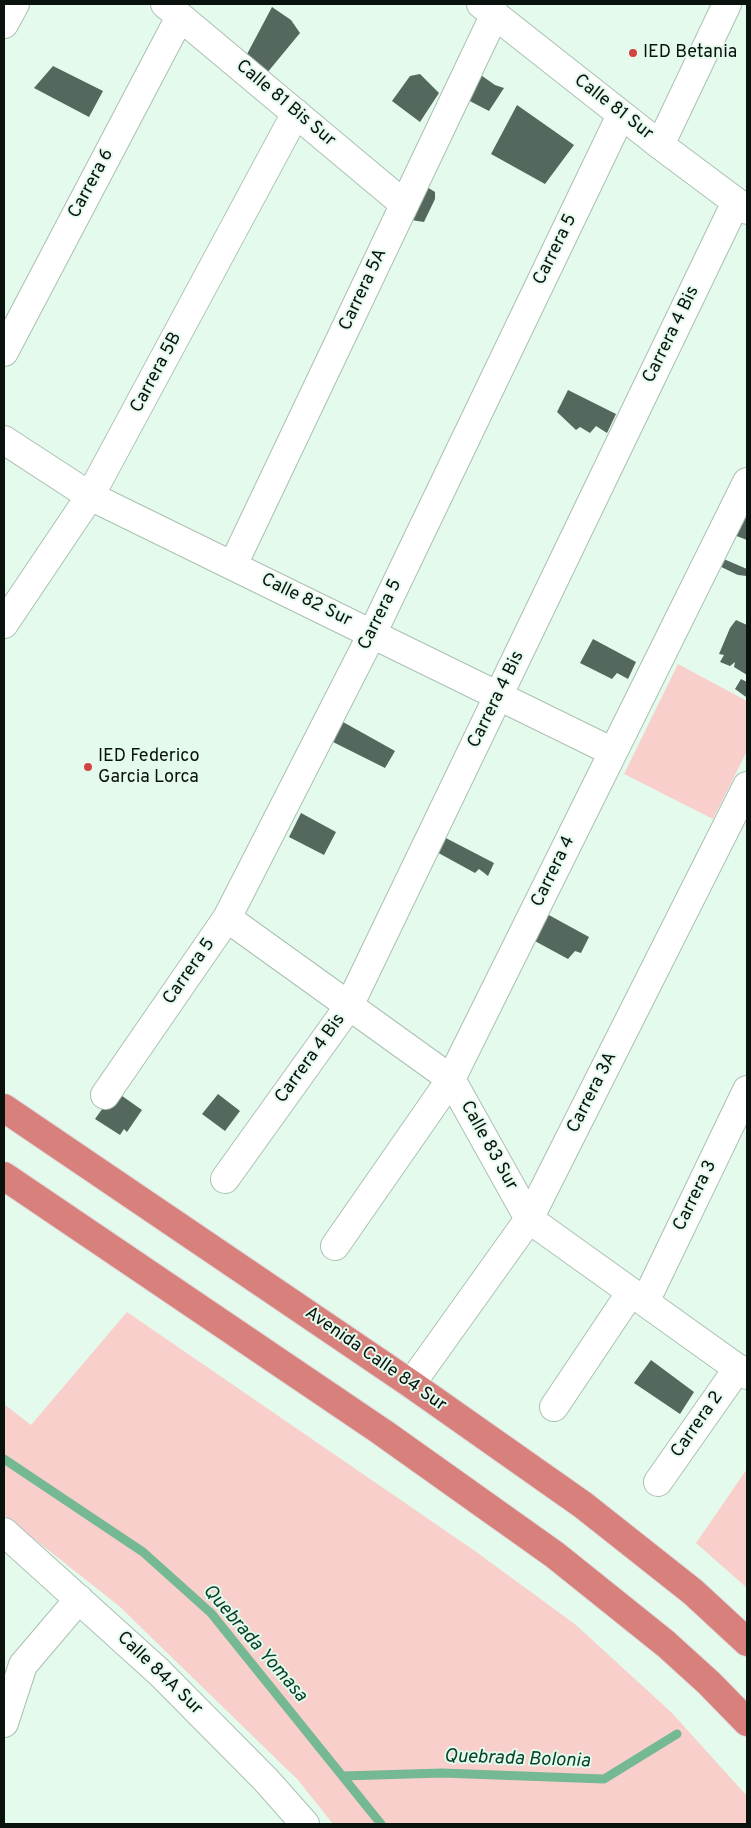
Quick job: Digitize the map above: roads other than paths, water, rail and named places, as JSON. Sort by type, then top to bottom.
[{"type":"highway","name":"Avenida Calle 84 Sur","points":[[4,1108],[411,1384],[583,1505],[678,1580],[740,1635]]},
{"type":"highway","points":[[4,1176],[350,1410],[476,1497],[555,1555],[611,1599],[709,1683],[747,1722]]},
{"type":"street","points":[[4,24],[16,4]]},
{"type":"street","points":[[660,145],[727,4]]},
{"type":"street","name":"Calle 81 Sur","points":[[488,9],[621,115],[742,206]]},
{"type":"street","name":"Carrera 5A","points":[[233,565],[404,204],[488,9]]},
{"type":"street","name":"Calle 81 Bis Sur","points":[[173,10],[404,204]]},
{"type":"street","name":"Carrera 6","points":[[4,352],[173,10]]},
{"type":"street","name":"Carrera 5B","points":[[4,624],[90,496],[296,113]]},
{"type":"street","name":"Carrera 5","points":[[105,1095],[227,918],[372,634],[621,115]]},
{"type":"street","name":"Carrera 4 Bis","points":[[225,1178],[349,1006],[498,696],[742,206]]},
{"type":"street","name":"Calle 82 Sur","points":[[4,440],[90,496],[614,752]]},
{"type":"street","name":"Carrera 4","points":[[335,1246],[451,1079],[747,482]]},
{"type":"street","name":"Carrera 3A","points":[[411,1384],[529,1219],[747,786]]},
{"type":"street","name":"Calle 83 Sur","points":[[227,918],[451,1079],[529,1219],[742,1372]]},
{"type":"street","name":"Carrera 3","points":[[554,1407],[638,1297],[747,1090]]},
{"type":"street","name":"Carrera 2","points":[[658,1482],[742,1372]]},
{"type":"street","name":"Calle 84A Sur","points":[[4,1532],[159,1672],[266,1780],[305,1824]]},
{"type":"street","points":[[4,1722],[23,1665],[79,1599]]},
{"type":"waterway","name":"Quebrada Yomasa","points":[[4,1459],[143,1552],[211,1613],[381,1824]]},
{"type":"waterway","name":"Quebrada Bolonia","points":[[343,1776],[442,1773],[604,1779],[677,1734]]},
{"type":"place","name":"IED Betania","points":[[633,53]]},
{"type":"place","name":"IED Federico Garcia Lorca","points":[[88,767]]}]
